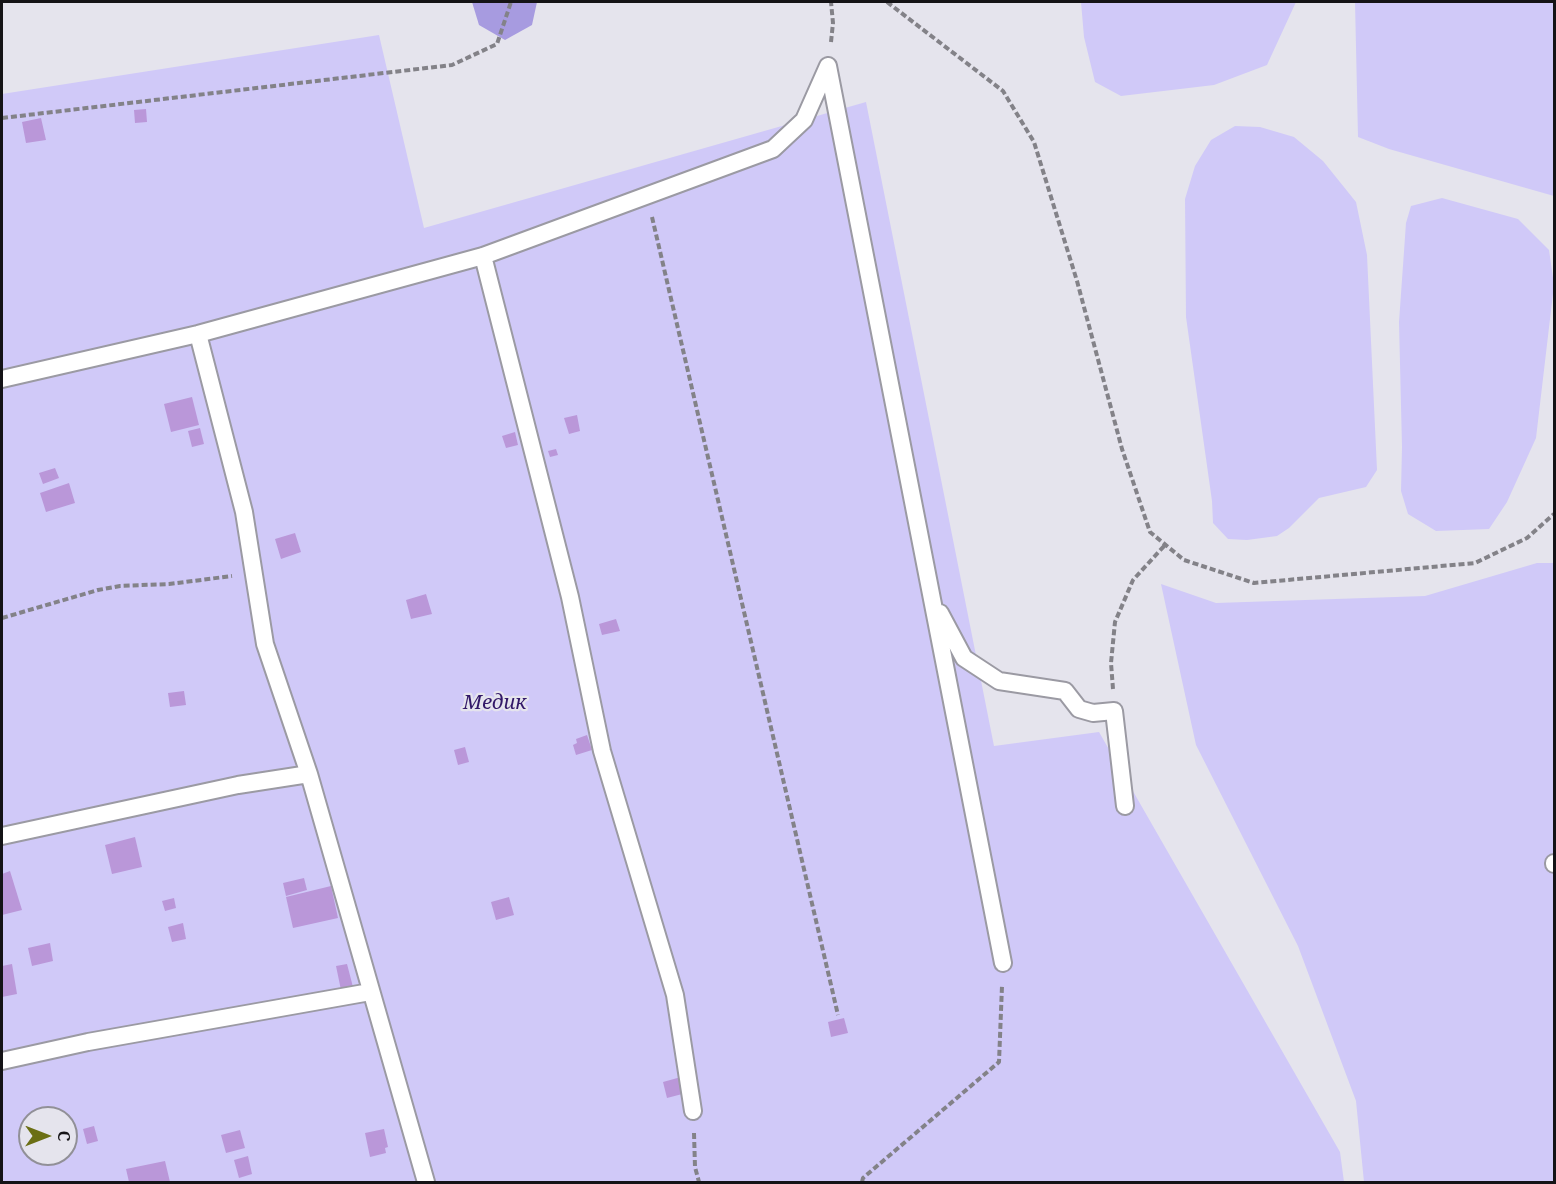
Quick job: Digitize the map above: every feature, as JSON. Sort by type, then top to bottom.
[{"type":"lane","points":[[2,379],[198,334],[483,256],[774,149],[804,120],[828,66]]},
{"type":"lane","points":[[828,66],[1003,963]]},
{"type":"lane","points":[[483,256],[570,597],[602,751],[675,994],[693,1111]]},
{"type":"lane","points":[[198,334],[244,512],[265,644],[309,774],[426,1182]]},
{"type":"lane","points":[[931,597],[964,658],[999,681],[1065,691],[1079,709],[1093,713],[1114,711],[1125,806]]},
{"type":"lane","points":[[2,836],[238,785],[309,774]]},
{"type":"lane","points":[[2,1061],[88,1042],[370,992]]},
{"type":"path","points":[[2,118],[452,65],[497,44],[511,2]]},
{"type":"path","points":[[828,66],[833,24],[831,2]]},
{"type":"path","points":[[887,2],[1003,91],[1034,142],[1077,281],[1122,449],[1150,532],[1184,560],[1254,583],[1475,563],[1527,538],[1554,514]]},
{"type":"path","points":[[647,196],[838,1015]]},
{"type":"path","points":[[1114,711],[1111,663],[1115,622],[1133,580],[1165,545]]},
{"type":"path","points":[[2,618],[98,590],[120,586],[169,584],[254,573]]},
{"type":"path","points":[[862,1182],[862,1178],[999,1062],[1003,963]]},
{"type":"path","points":[[693,1111],[695,1167],[699,1182]]},
{"type":"green space","points":[[1081,2],[1296,2],[1267,65],[1214,85],[1121,96],[1095,82],[1084,37]]},
{"type":"green space","points":[[1355,2],[1554,2],[1554,196],[1389,149],[1358,137]]},
{"type":"green space","name":"Медик","points":[[379,35],[424,228],[866,102],[994,746],[1099,732],[1340,1152],[1344,1182],[2,1182],[2,94]]},
{"type":"green space","points":[[1235,126],[1260,127],[1294,137],[1323,161],[1356,202],[1367,255],[1377,470],[1366,487],[1319,498],[1289,528],[1277,536],[1247,540],[1228,539],[1213,523],[1212,501],[1186,317],[1185,199],[1195,166],[1211,140]]},
{"type":"green space","points":[[1442,198],[1518,219],[1549,250],[1554,285],[1536,438],[1507,502],[1489,529],[1436,531],[1408,514],[1401,491],[1399,322],[1406,223],[1411,206]]},
{"type":"green space","points":[[1537,563],[1554,563],[1554,1182],[1364,1182],[1356,1101],[1298,946],[1196,745],[1161,584],[1216,603],[1425,596]]},
{"type":"shaded area","points":[[472,2],[537,2],[532,25],[505,40],[479,25]]},
{"type":"building","points":[[146,109],[147,122],[135,123],[134,110]]},
{"type":"building","points":[[41,118],[46,140],[26,143],[22,122]]},
{"type":"building","points":[[192,397],[199,425],[171,432],[164,404]]},
{"type":"building","points":[[577,415],[580,431],[569,434],[564,418]]},
{"type":"building","points":[[200,428],[204,444],[192,447],[188,431]]},
{"type":"building","points":[[515,432],[518,445],[506,448],[502,436]]},
{"type":"building","points":[[556,449],[558,455],[550,457],[548,451]]},
{"type":"building","points":[[55,468],[59,478],[43,484],[39,473]]},
{"type":"building","points":[[69,483],[75,503],[46,512],[40,493]]},
{"type":"building","points":[[295,533],[301,552],[281,559],[275,539]]},
{"type":"building","points":[[426,594],[432,614],[411,619],[406,600]]},
{"type":"building","points":[[616,619],[620,631],[602,635],[599,624]]},
{"type":"building","points":[[184,691],[186,705],[170,707],[168,693]]},
{"type":"building","points":[[587,735],[592,750],[576,755],[573,745],[577,743],[576,739]]},
{"type":"building","points":[[465,747],[469,762],[458,765],[454,750]]},
{"type":"building","points":[[135,837],[142,867],[112,874],[105,845]]},
{"type":"building","points":[[10,871],[22,910],[2,915],[2,874]]},
{"type":"building","points":[[304,878],[307,890],[286,896],[283,883]]},
{"type":"building","points":[[331,886],[338,918],[293,928],[286,897]]},
{"type":"building","points":[[509,897],[514,915],[496,920],[491,902]]},
{"type":"building","points":[[174,898],[176,908],[165,911],[162,901]]},
{"type":"building","points":[[183,923],[186,939],[172,942],[168,927]]},
{"type":"building","points":[[50,943],[53,961],[32,966],[28,948]]},
{"type":"building","points":[[12,964],[17,994],[2,997],[2,966]]},
{"type":"building","points":[[347,964],[353,987],[341,990],[336,966]]},
{"type":"building","points":[[844,1018],[848,1033],[831,1037],[828,1022]]},
{"type":"building","points":[[681,1077],[686,1093],[667,1098],[663,1082]]},
{"type":"building","points":[[94,1126],[98,1141],[87,1144],[83,1129]]},
{"type":"building","points":[[384,1129],[388,1147],[385,1148],[386,1153],[370,1157],[365,1133]]},
{"type":"building","points":[[240,1130],[245,1148],[226,1153],[221,1135]]},
{"type":"building","points":[[248,1156],[252,1174],[239,1178],[234,1160]]},
{"type":"building","points":[[165,1161],[170,1182],[129,1182],[126,1169]]}]
